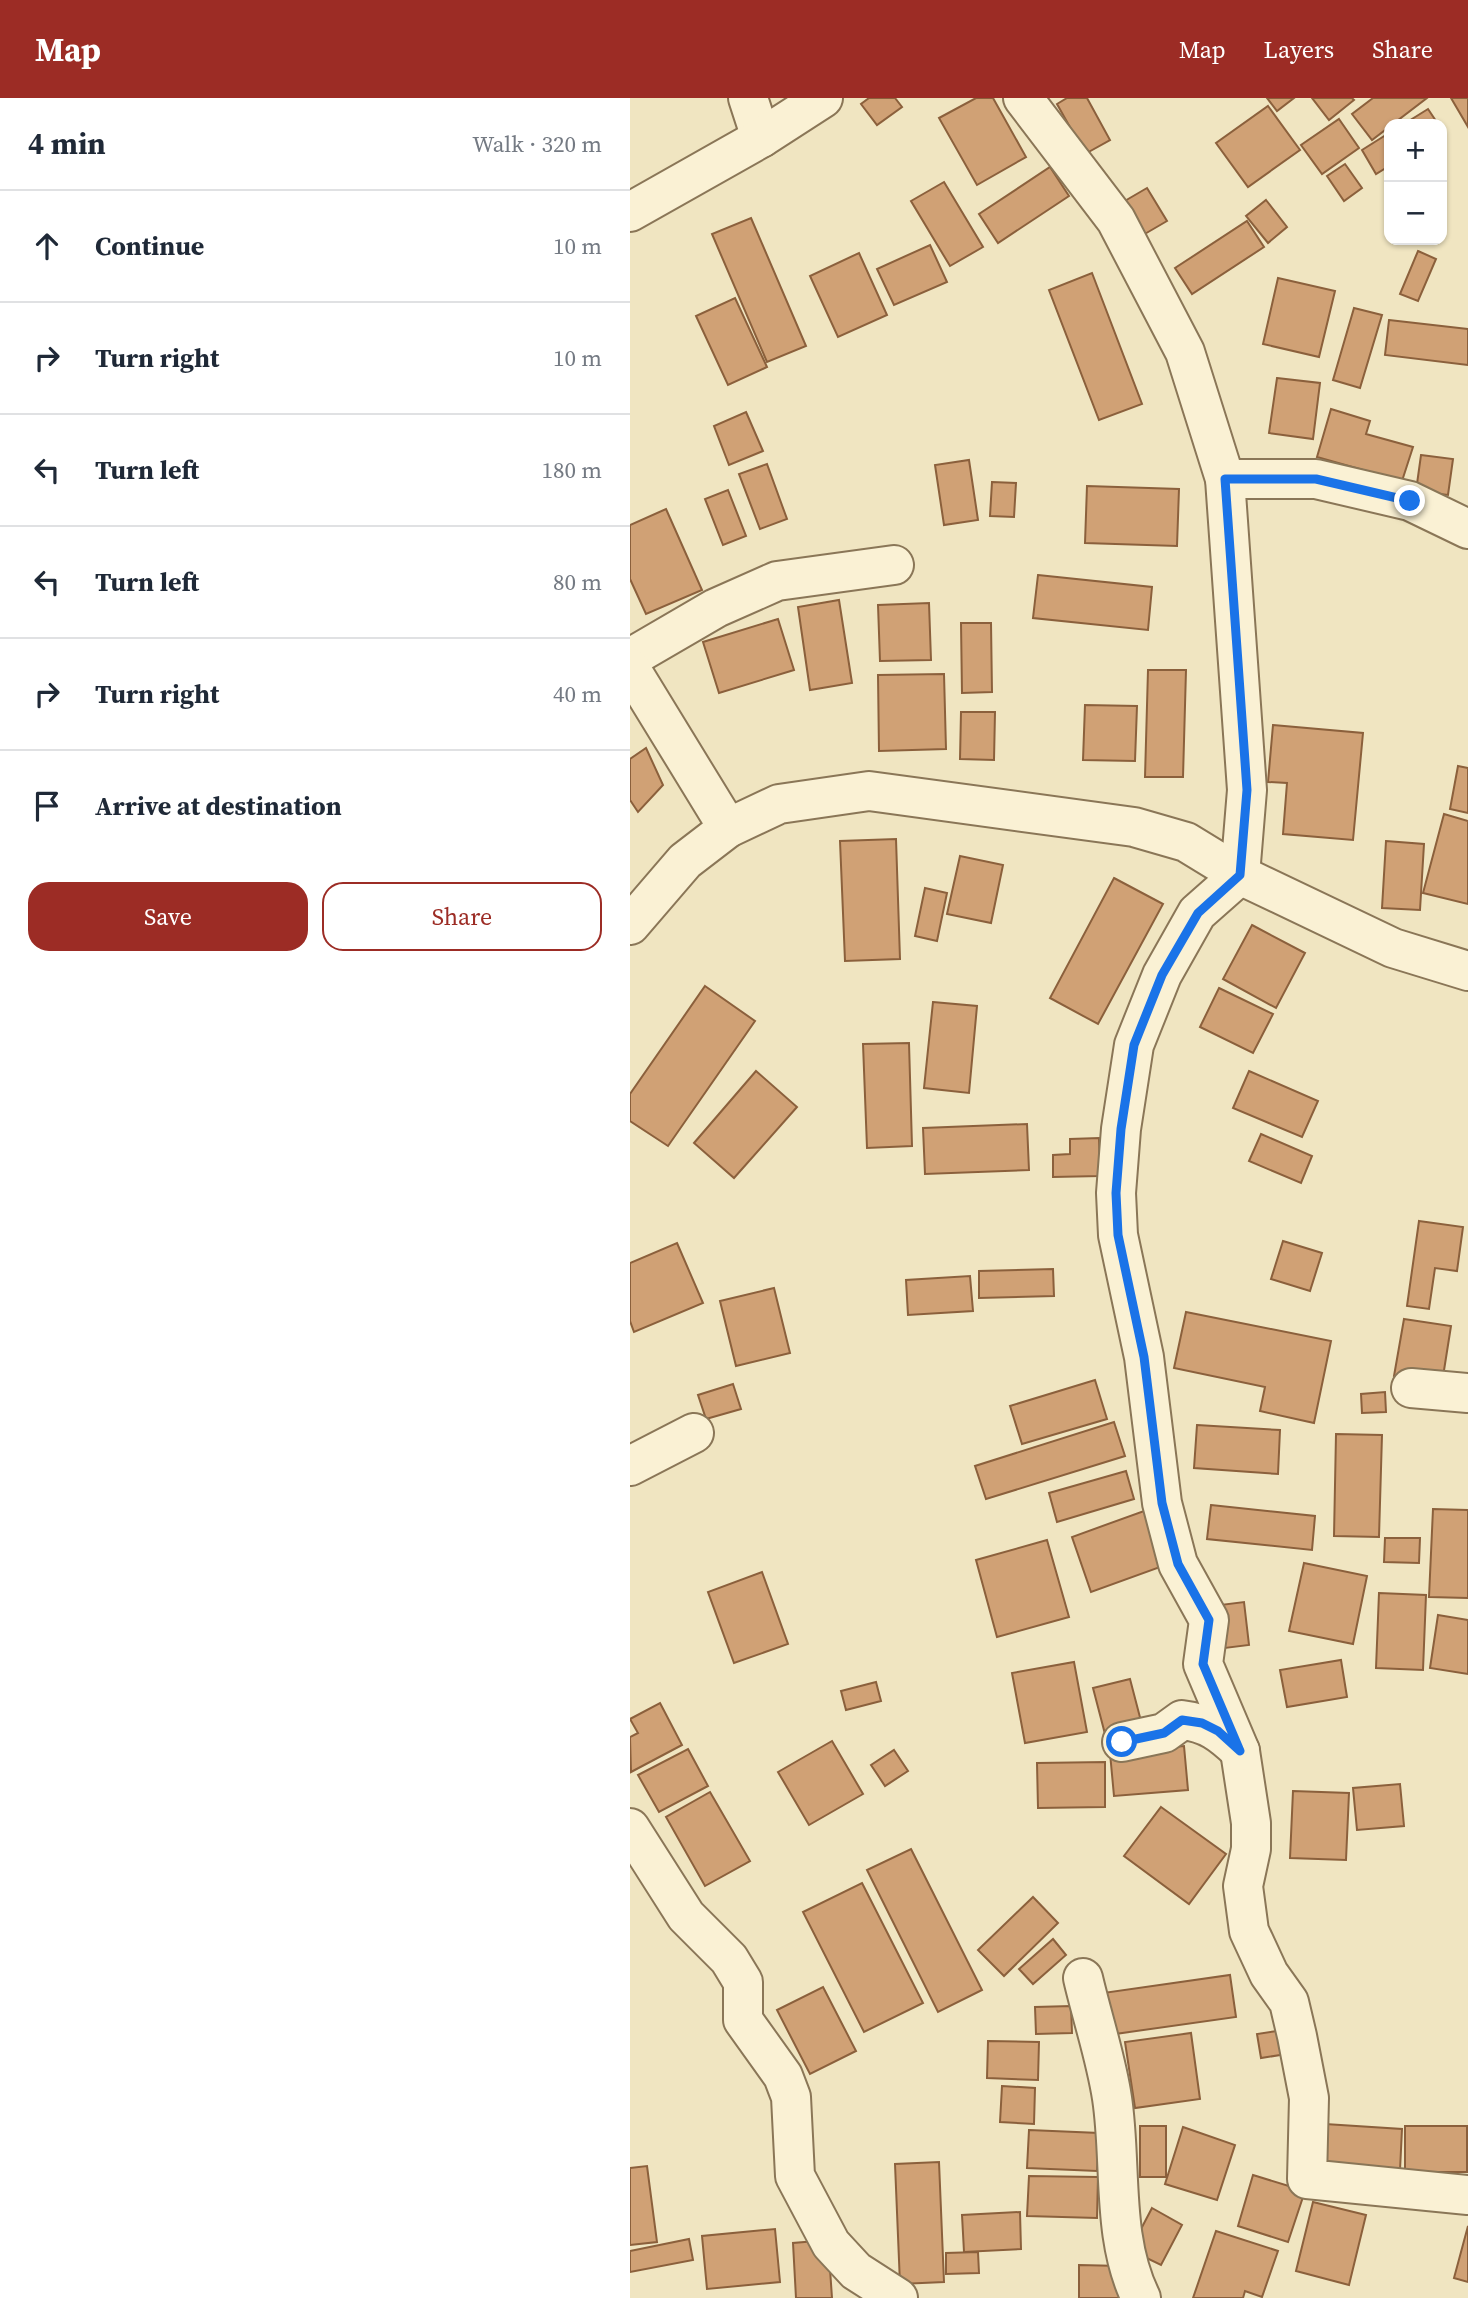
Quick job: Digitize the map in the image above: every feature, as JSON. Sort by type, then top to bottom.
[{"type":"street","points":[[748,98],[761,138]]},
{"type":"street","points":[[630,212],[761,138],[823,98]]},
{"type":"street","points":[[1023,98],[1116,220],[1185,352],[1225,479],[1247,790],[1240,875],[1198,913],[1162,975],[1134,1045],[1121,1129],[1116,1193],[1118,1235],[1144,1357],[1162,1503],[1178,1564],[1209,1620],[1203,1664],[1240,1751],[1251,1823],[1251,1849],[1243,1886],[1249,1931],[1269,1974],[1289,2002],[1297,2036],[1309,2098],[1307,2179],[1468,2195]]},
{"type":"street","points":[[1225,479],[1316,479],[1410,501],[1468,529]]},
{"type":"street","points":[[630,658],[716,608],[777,581],[894,565]]},
{"type":"street","points":[[630,668],[728,828]]},
{"type":"street","points":[[630,925],[685,861],[728,828],[779,804],[869,791],[1134,827],[1186,842],[1240,875],[1393,948],[1468,971]]},
{"type":"street","points":[[1411,1388],[1468,1393]]},
{"type":"street","points":[[630,1465],[694,1433]]},
{"type":"street","points":[[1122,1742],[1164,1733],[1182,1720],[1202,1723],[1218,1731],[1240,1751]]},
{"type":"street","points":[[630,1828],[687,1916],[729,1959],[743,1982],[743,2020],[783,2076],[791,2097],[795,2176],[831,2244],[856,2271],[898,2298]]},
{"type":"street","points":[[1083,1978],[1112,2096],[1122,2235],[1134,2283],[1141,2298]]},
{"type":"building","points":[[869,98],[895,98],[902,107],[877,125],[861,104]]},
{"type":"building","points":[[976,98],[993,98],[1026,157],[977,185],[939,118]]},
{"type":"building","points":[[1067,98],[1087,98],[1110,140],[1085,154],[1057,104]]},
{"type":"building","points":[[1267,98],[1294,98],[1277,111]]},
{"type":"building","points":[[1312,98],[1352,98],[1354,100],[1329,120]]},
{"type":"building","points":[[1373,98],[1427,98],[1400,119],[1384,119],[1384,131],[1372,140],[1352,114]]},
{"type":"building","points":[[1451,98],[1468,98],[1468,127]]},
{"type":"building","points":[[1268,106],[1300,150],[1248,187],[1216,143]]},
{"type":"building","points":[[1428,109],[1435,119],[1412,119]]},
{"type":"building","points":[[1339,119],[1359,148],[1322,174],[1301,145]]},
{"type":"building","points":[[1384,136],[1384,169],[1376,174],[1362,150]]},
{"type":"building","points":[[1345,164],[1362,188],[1344,201],[1327,176]]},
{"type":"building","points":[[1050,167],[1069,196],[998,243],[979,214]]},
{"type":"building","points":[[944,182],[983,247],[950,266],[911,201]]},
{"type":"building","points":[[1147,188],[1167,221],[1143,235],[1123,202]]},
{"type":"building","points":[[1266,200],[1287,227],[1268,243],[1246,216]]},
{"type":"building","points":[[751,218],[806,346],[767,362],[712,234]]},
{"type":"building","points":[[1247,221],[1264,247],[1192,294],[1175,268]]},
{"type":"building","points":[[930,245],[947,282],[894,305],[877,269]]},
{"type":"building","points":[[1418,251],[1436,259],[1418,301],[1400,294]]},
{"type":"building","points":[[859,253],[887,315],[838,337],[810,276]]},
{"type":"building","points":[[1092,273],[1142,404],[1099,420],[1049,290]]},
{"type":"building","points":[[1278,278],[1335,291],[1319,357],[1263,344]]},
{"type":"building","points":[[735,298],[767,367],[728,385],[696,316]]},
{"type":"building","points":[[1354,308],[1382,315],[1360,388],[1333,380]]},
{"type":"building","points":[[1389,320],[1468,329],[1468,365],[1385,355]]},
{"type":"building","points":[[1277,378],[1320,383],[1313,439],[1269,433]]},
{"type":"building","points":[[1331,409],[1370,421],[1366,434],[1413,447],[1402,481],[1317,457]]},
{"type":"building","points":[[746,412],[763,451],[729,465],[714,426]]},
{"type":"building","points":[[1421,455],[1453,459],[1448,495],[1416,491]]},
{"type":"building","points":[[969,460],[978,520],[944,525],[935,465]]},
{"type":"building","points":[[767,464],[787,519],[760,529],[739,474]]},
{"type":"building","points":[[992,482],[1016,483],[1014,517],[990,516]]},
{"type":"building","points":[[1087,486],[1179,489],[1177,546],[1085,543]]},
{"type":"building","points":[[728,490],[746,536],[723,545],[705,499]]},
{"type":"building","points":[[666,509],[702,590],[646,614],[630,579],[630,525]]},
{"type":"building","points":[[1038,575],[1152,587],[1148,630],[1033,618]]},
{"type":"building","points":[[839,600],[852,683],[810,690],[798,607]]},
{"type":"building","points":[[929,603],[931,660],[880,661],[878,605]]},
{"type":"building","points":[[778,619],[794,670],[719,693],[703,642]]},
{"type":"building","points":[[961,623],[991,623],[992,692],[962,693]]},
{"type":"building","points":[[1148,670],[1186,670],[1183,777],[1145,777]]},
{"type":"building","points":[[944,674],[946,749],[879,751],[878,675]]},
{"type":"building","points":[[1085,705],[1137,706],[1135,761],[1083,760]]},
{"type":"building","points":[[961,712],[995,712],[994,760],[960,759]]},
{"type":"building","points":[[1273,725],[1363,733],[1353,840],[1283,834],[1287,783],[1268,782]]},
{"type":"building","points":[[646,748],[663,785],[638,812],[630,800],[630,759]]},
{"type":"building","points":[[1458,766],[1468,768],[1468,813],[1450,809]]},
{"type":"building","points":[[1444,814],[1468,821],[1468,904],[1423,893]]},
{"type":"building","points":[[896,839],[900,959],[845,961],[840,841]]},
{"type":"building","points":[[1386,841],[1424,844],[1420,910],[1382,908]]},
{"type":"building","points":[[960,856],[1003,865],[991,923],[947,914]]},
{"type":"building","points":[[1114,878],[1163,904],[1098,1024],[1050,998]]},
{"type":"building","points":[[925,888],[947,893],[937,941],[915,936]]},
{"type":"building","points":[[1252,925],[1305,953],[1276,1008],[1223,979]]},
{"type":"building","points":[[705,986],[755,1021],[668,1146],[630,1121],[630,1094]]},
{"type":"building","points":[[1219,988],[1273,1014],[1253,1053],[1200,1027]]},
{"type":"building","points":[[933,1002],[977,1006],[969,1093],[924,1088]]},
{"type":"building","points":[[909,1043],[912,1146],[867,1148],[863,1044]]},
{"type":"building","points":[[756,1071],[797,1107],[734,1178],[694,1143]]},
{"type":"building","points":[[1249,1071],[1318,1101],[1302,1137],[1233,1108]]},
{"type":"building","points":[[1027,1124],[1029,1170],[925,1174],[923,1128]]},
{"type":"building","points":[[1261,1134],[1312,1156],[1301,1183],[1249,1161]]},
{"type":"building","points":[[1099,1138],[1100,1176],[1053,1177],[1053,1155],[1070,1154],[1070,1139]]},
{"type":"building","points":[[1419,1221],[1463,1227],[1457,1271],[1435,1268],[1429,1309],[1407,1306]]},
{"type":"building","points":[[1283,1241],[1322,1253],[1310,1291],[1271,1279]]},
{"type":"building","points":[[677,1243],[703,1303],[634,1332],[630,1321],[630,1263]]},
{"type":"building","points":[[1053,1269],[1054,1296],[979,1298],[979,1271]]},
{"type":"building","points":[[970,1276],[973,1311],[908,1315],[906,1280]]},
{"type":"building","points":[[774,1288],[790,1353],[736,1366],[720,1301]]},
{"type":"building","points":[[1186,1312],[1331,1341],[1314,1423],[1260,1411],[1265,1387],[1174,1368]]},
{"type":"building","points":[[1404,1319],[1451,1326],[1442,1383],[1394,1376]]},
{"type":"building","points":[[1095,1380],[1107,1419],[1022,1444],[1010,1406]]},
{"type":"building","points":[[733,1384],[741,1409],[706,1419],[698,1395]]},
{"type":"building","points":[[1385,1392],[1386,1412],[1362,1413],[1361,1394]]},
{"type":"building","points":[[1114,1422],[1125,1456],[986,1499],[975,1466]]},
{"type":"building","points":[[1197,1425],[1280,1430],[1278,1474],[1194,1468]]},
{"type":"building","points":[[1336,1434],[1382,1435],[1379,1537],[1334,1536]]},
{"type":"building","points":[[1126,1471],[1134,1499],[1057,1522],[1049,1493]]},
{"type":"building","points":[[1211,1505],[1315,1516],[1312,1550],[1207,1539]]},
{"type":"building","points":[[1433,1509],[1468,1510],[1468,1598],[1429,1597]]},
{"type":"building","points":[[1144,1511],[1163,1566],[1091,1592],[1072,1537]]},
{"type":"building","points":[[1385,1538],[1420,1538],[1419,1563],[1384,1562]]},
{"type":"building","points":[[1047,1540],[1069,1617],[997,1637],[976,1560]]},
{"type":"building","points":[[1304,1563],[1367,1576],[1353,1644],[1289,1631]]},
{"type":"building","points":[[762,1572],[788,1644],[734,1663],[708,1592]]},
{"type":"building","points":[[1379,1593],[1426,1595],[1423,1670],[1376,1668]]},
{"type":"building","points":[[1244,1602],[1249,1645],[1225,1648],[1220,1605]]},
{"type":"building","points":[[1438,1615],[1468,1620],[1468,1674],[1430,1668]]},
{"type":"building","points":[[1341,1660],[1347,1697],[1287,1707],[1280,1670]]},
{"type":"building","points":[[1074,1662],[1087,1732],[1025,1743],[1012,1673]]},
{"type":"building","points":[[1130,1679],[1142,1725],[1105,1734],[1093,1688]]},
{"type":"building","points":[[876,1682],[881,1701],[846,1710],[841,1691]]},
{"type":"building","points":[[660,1703],[682,1745],[631,1772],[630,1737],[638,1733],[630,1719]]},
{"type":"building","points":[[832,1741],[863,1794],[809,1825],[778,1772]]},
{"type":"building","points":[[1184,1746],[1188,1790],[1114,1796],[1110,1753]]},
{"type":"building","points":[[688,1749],[708,1786],[659,1812],[638,1775]]},
{"type":"building","points":[[894,1750],[908,1771],[885,1786],[871,1765]]},
{"type":"building","points":[[1105,1762],[1105,1807],[1038,1808],[1037,1763]]},
{"type":"building","points":[[1400,1784],[1404,1826],[1357,1830],[1353,1788]]},
{"type":"building","points":[[1293,1791],[1349,1793],[1346,1860],[1290,1858]]},
{"type":"building","points":[[710,1792],[750,1861],[705,1886],[666,1817]]},
{"type":"building","points":[[1161,1807],[1226,1854],[1189,1904],[1124,1856]]},
{"type":"building","points":[[911,1849],[982,1990],[938,2012],[867,1870]]},
{"type":"building","points":[[862,1883],[923,2003],[864,2032],[803,1912]]},
{"type":"building","points":[[1033,1897],[1058,1923],[1004,1976],[978,1950]]},
{"type":"building","points":[[1053,1939],[1066,1955],[1033,1984],[1019,1969]]},
{"type":"building","points":[[1230,1975],[1236,2017],[1108,2035],[1103,1993]]},
{"type":"building","points":[[823,1987],[856,2051],[810,2074],[777,2010]]},
{"type":"building","points":[[1071,2006],[1072,2033],[1036,2034],[1035,2007]]},
{"type":"building","points":[[1284,2030],[1287,2054],[1261,2058],[1257,2034]]},
{"type":"building","points":[[1191,2033],[1200,2099],[1135,2108],[1125,2042]]},
{"type":"building","points":[[988,2041],[1039,2042],[1038,2080],[987,2078]]},
{"type":"building","points":[[1002,2086],[1035,2088],[1034,2124],[1000,2122]]},
{"type":"building","points":[[1325,2124],[1402,2129],[1400,2170],[1322,2165]]},
{"type":"building","points":[[1140,2126],[1166,2126],[1166,2177],[1140,2177]]},
{"type":"building","points":[[1405,2126],[1467,2126],[1467,2172],[1405,2172]]},
{"type":"building","points":[[1183,2127],[1235,2145],[1217,2200],[1165,2184]]},
{"type":"building","points":[[1029,2130],[1099,2133],[1097,2171],[1027,2168]]},
{"type":"building","points":[[939,2162],[944,2282],[900,2284],[895,2164]]},
{"type":"building","points":[[647,2166],[657,2242],[630,2245],[630,2168]]},
{"type":"building","points":[[1253,2175],[1305,2191],[1288,2242],[1238,2226]]},
{"type":"building","points":[[1029,2176],[1098,2177],[1097,2218],[1027,2216]]},
{"type":"building","points":[[1313,2202],[1366,2215],[1349,2285],[1296,2271]]},
{"type":"building","points":[[1152,2208],[1182,2225],[1161,2265],[1130,2250]]},
{"type":"building","points":[[1020,2212],[1021,2249],[964,2252],[962,2215]]},
{"type":"building","points":[[1468,2226],[1468,2282],[1454,2278]]},
{"type":"building","points":[[775,2229],[780,2282],[707,2289],[702,2236]]},
{"type":"building","points":[[1216,2231],[1278,2251],[1262,2297],[1245,2291],[1243,2298],[1193,2298]]},
{"type":"building","points":[[689,2239],[693,2260],[630,2272],[630,2251]]},
{"type":"building","points":[[828,2240],[832,2298],[796,2298],[793,2243]]},
{"type":"building","points":[[978,2252],[979,2273],[946,2274],[946,2253]]},
{"type":"building","points":[[1079,2265],[1121,2266],[1120,2298],[1079,2298]]},
{"type":"route","points":[[1122,1742],[1164,1733],[1182,1720],[1202,1723],[1218,1731],[1240,1751],[1203,1664],[1209,1620],[1178,1564],[1162,1503],[1144,1357],[1118,1235],[1116,1193],[1121,1129],[1134,1045],[1162,975],[1198,913],[1240,875],[1247,790],[1225,479],[1316,479],[1410,501]]}]
